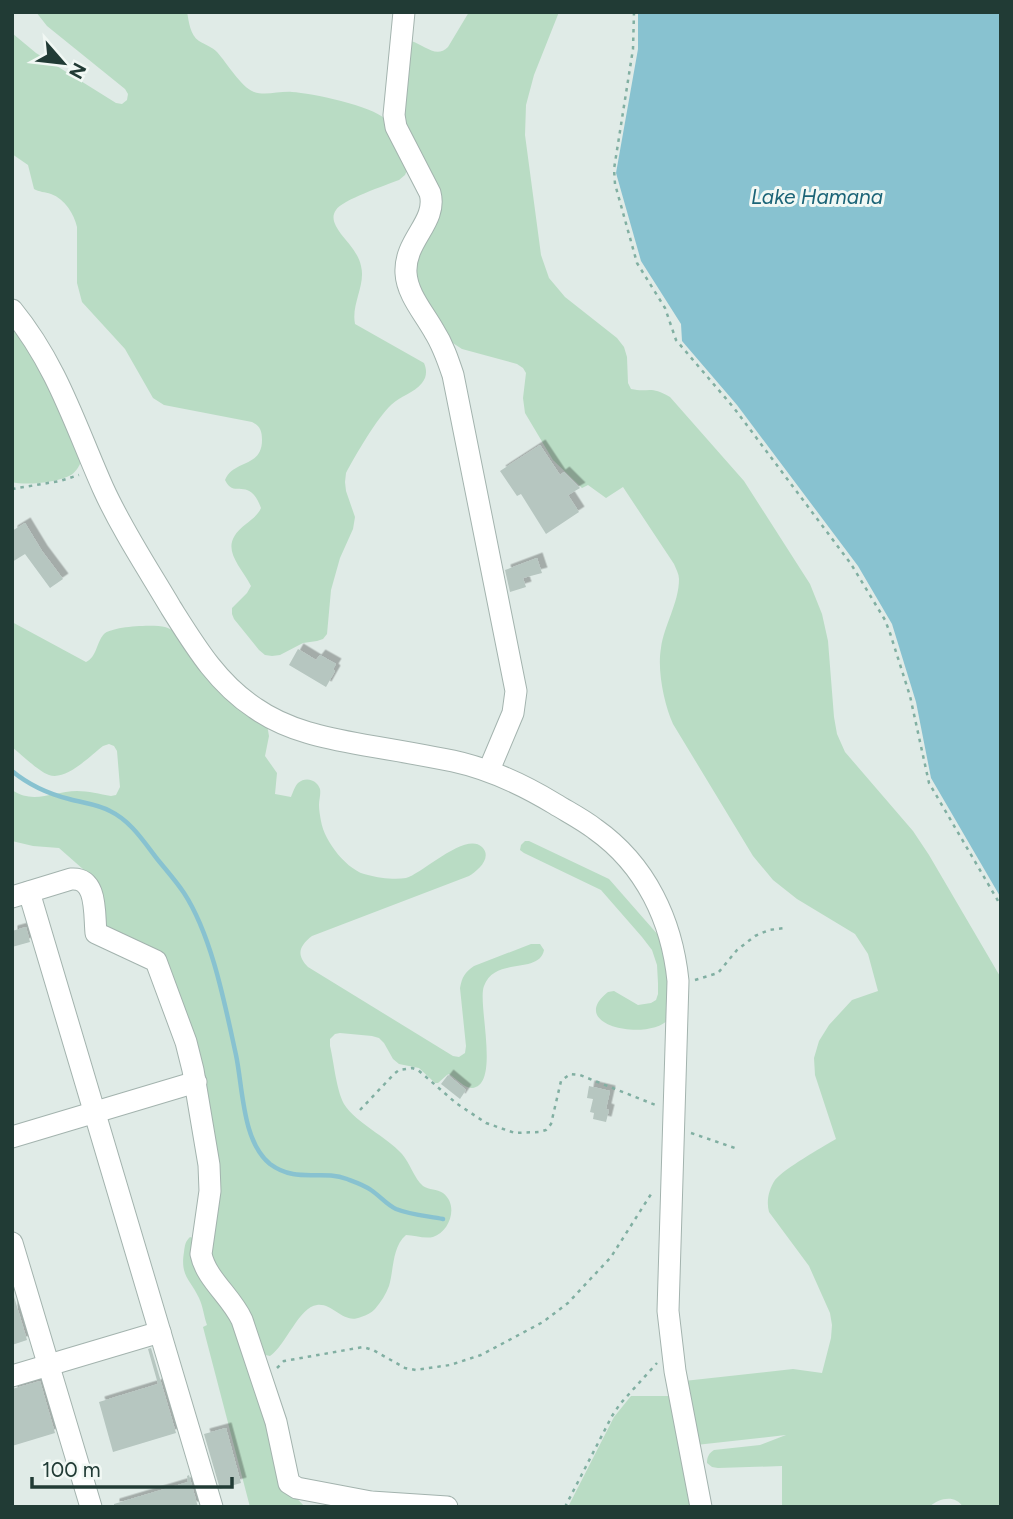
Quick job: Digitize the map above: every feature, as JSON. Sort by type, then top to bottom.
[{"type":"street","points":[[404,12],[394,115],[396,127],[432,201],[429,216],[408,254],[406,277],[409,288],[443,346],[453,375],[516,691],[513,713],[489,771]]},
{"type":"street","points":[[12,310],[47,359],[121,524],[197,651],[210,668],[240,697],[275,720],[314,735],[452,761],[489,771],[526,787],[579,818],[611,841],[625,855],[659,904],[672,942],[678,982],[669,1331],[701,1507]]},
{"type":"street","points":[[212,1507],[94,1112],[20,894],[71,879],[85,881],[90,887],[96,933],[156,961],[186,1042],[196,1082],[211,1178],[201,1244],[203,1263],[242,1320],[276,1422],[289,1483],[297,1488],[370,1502],[447,1507]]},
{"type":"street","points":[[12,1137],[196,1082]]},
{"type":"street","points":[[12,1243],[91,1507]]},
{"type":"street","points":[[12,1376],[160,1332]]},
{"type":"path","points":[[634,12],[632,59],[614,169],[615,184],[638,263],[665,308],[680,345],[734,408],[851,564],[885,620],[910,696],[929,783],[1001,906]]},
{"type":"path","points":[[12,489],[60,481],[95,469]]},
{"type":"path","points":[[678,982],[718,973],[748,940],[762,932],[785,928]]},
{"type":"path","points":[[360,1110],[394,1074],[405,1068],[418,1070],[451,1100],[486,1123],[515,1133],[539,1132],[549,1127],[561,1081],[570,1074],[580,1075],[663,1108],[674,1108]]},
{"type":"path","points":[[674,1132],[688,1132],[735,1148]]},
{"type":"path","points":[[275,1373],[280,1364],[289,1360],[358,1347],[373,1350],[413,1370],[450,1365],[481,1354],[543,1322],[568,1303],[611,1257],[656,1186],[664,1178],[672,1179]]},
{"type":"path","points":[[565,1507],[616,1410],[660,1360],[673,1357]]},
{"type":"green space","points":[[36,12],[187,12],[190,28],[196,38],[217,52],[239,80],[254,92],[301,93],[368,109],[385,119],[395,136],[408,168],[405,175],[340,206],[334,213],[334,219],[339,231],[356,253],[361,266],[362,280],[355,309],[355,324],[424,363],[426,373],[419,386],[385,411],[346,473],[346,491],[355,517],[331,590],[327,634],[323,639],[303,643],[280,655],[265,655],[234,619],[232,608],[251,586],[236,562],[231,547],[237,532],[255,517],[261,508],[252,493],[233,488],[225,480],[229,473],[257,455],[261,449],[260,429],[252,422],[164,405],[153,398],[125,349],[82,302],[77,283],[77,227],[71,212],[56,196],[34,189],[28,165],[12,154],[12,33],[36,53],[116,103],[122,104],[127,100],[125,89],[47,26]]},
{"type":"green space","points":[[469,12],[559,12],[534,75],[526,105],[525,135],[541,255],[549,278],[565,297],[617,338],[624,347],[631,389],[654,390],[670,397],[744,481],[810,584],[822,614],[828,641],[834,717],[837,734],[845,752],[913,831],[1001,978],[1001,1507],[963,1507],[956,1500],[947,1499],[937,1501],[929,1507],[782,1507],[782,1466],[718,1468],[712,1467],[707,1461],[714,1450],[760,1445],[786,1435],[696,1445],[684,1381],[793,1369],[822,1373],[831,1338],[830,1313],[809,1266],[769,1212],[768,1199],[775,1180],[780,1175],[836,1139],[815,1075],[814,1058],[819,1041],[829,1025],[852,1000],[878,991],[868,954],[855,934],[797,899],[773,880],[753,856],[673,724],[664,697],[660,657],[678,588],[679,577],[674,564],[623,487],[606,498],[588,485],[582,488],[553,460],[525,413],[523,398],[526,373],[523,368],[462,349],[445,338],[411,276],[433,218],[401,125],[411,41],[435,51],[444,50]]},
{"type":"green space","points":[[12,324],[30,346],[82,460],[75,472],[66,477],[34,483],[12,482]]},
{"type":"green space","points":[[12,622],[86,662],[90,660],[101,638],[108,631],[124,627],[152,626],[165,627],[176,632],[267,725],[269,736],[265,756],[277,773],[275,794],[291,797],[298,783],[308,779],[319,786],[323,829],[338,854],[360,873],[382,878],[406,878],[466,844],[475,844],[485,851],[483,864],[469,876],[312,936],[304,943],[301,951],[308,967],[453,1056],[459,1057],[465,1053],[466,1046],[460,988],[466,973],[474,966],[531,944],[540,944],[544,950],[534,962],[497,971],[484,986],[487,1059],[481,1084],[472,1088],[463,1085],[449,1074],[435,1083],[419,1068],[399,1064],[379,1038],[340,1033],[330,1039],[337,1083],[344,1104],[356,1118],[402,1154],[423,1186],[443,1193],[451,1204],[448,1224],[439,1234],[433,1237],[406,1235],[401,1240],[388,1289],[377,1306],[367,1315],[355,1319],[323,1305],[310,1307],[298,1319],[276,1351],[270,1356],[261,1354],[207,1261],[215,1192],[161,961],[106,932],[90,877],[59,848],[12,841],[12,790],[36,797],[77,791],[111,796],[116,795],[120,787],[117,751],[109,744],[70,771],[56,776],[40,770],[12,747]]},
{"type":"green space","points":[[525,841],[609,879],[659,936],[667,953],[669,1019],[659,1026],[630,1030],[603,1022],[597,1014],[597,1004],[608,992],[614,991],[638,1005],[656,1000],[657,965],[652,950],[601,890],[524,853],[520,850]]},
{"type":"green space","points":[[190,1237],[193,1238],[231,1310],[285,1486],[305,1507],[250,1507],[203,1327],[207,1325],[199,1298],[183,1267],[185,1245]]},
{"type":"green space","points":[[631,1396],[672,1396],[694,1507],[568,1507],[614,1417]]},
{"type":"water","name":"Lake Hamana","points":[[638,12],[1001,12],[1001,898],[931,778],[916,702],[892,624],[858,566],[737,405],[682,341],[681,324],[641,261],[616,173],[638,49]]},
{"type":"building","points":[[540,445],[560,475],[564,472],[580,488],[568,495],[579,512],[546,534],[521,494],[517,496],[500,471]]},
{"type":"building","points":[[25,523],[63,579],[50,588],[25,554],[12,562],[12,531]]},
{"type":"building","points":[[537,558],[542,573],[523,578],[526,587],[510,592],[505,570]]},
{"type":"building","points":[[298,649],[316,660],[320,655],[336,664],[326,687],[289,665]]},
{"type":"building","points":[[26,927],[30,942],[12,947],[12,931]]},
{"type":"building","points":[[448,1075],[466,1090],[460,1099],[441,1084]]},
{"type":"building","points":[[589,1086],[610,1091],[606,1122],[593,1119],[594,1113],[590,1112],[593,1099],[587,1098]]},
{"type":"building","points":[[12,1290],[27,1340],[12,1345]]},
{"type":"building","points":[[151,1348],[176,1433],[113,1452],[99,1402],[158,1384],[148,1349]]},
{"type":"building","points":[[40,1381],[55,1433],[12,1446],[12,1389]]},
{"type":"building","points":[[226,1428],[241,1483],[220,1489],[204,1434]]},
{"type":"building","points":[[189,1475],[198,1507],[114,1507],[114,1504],[188,1482]]},
{"type":"waterway","points":[[12,771],[47,792],[118,815],[137,833],[184,893],[202,929],[216,971],[236,1055],[249,1128],[254,1142],[270,1164],[299,1175],[328,1175],[347,1179],[368,1188],[396,1209],[443,1219]]}]
